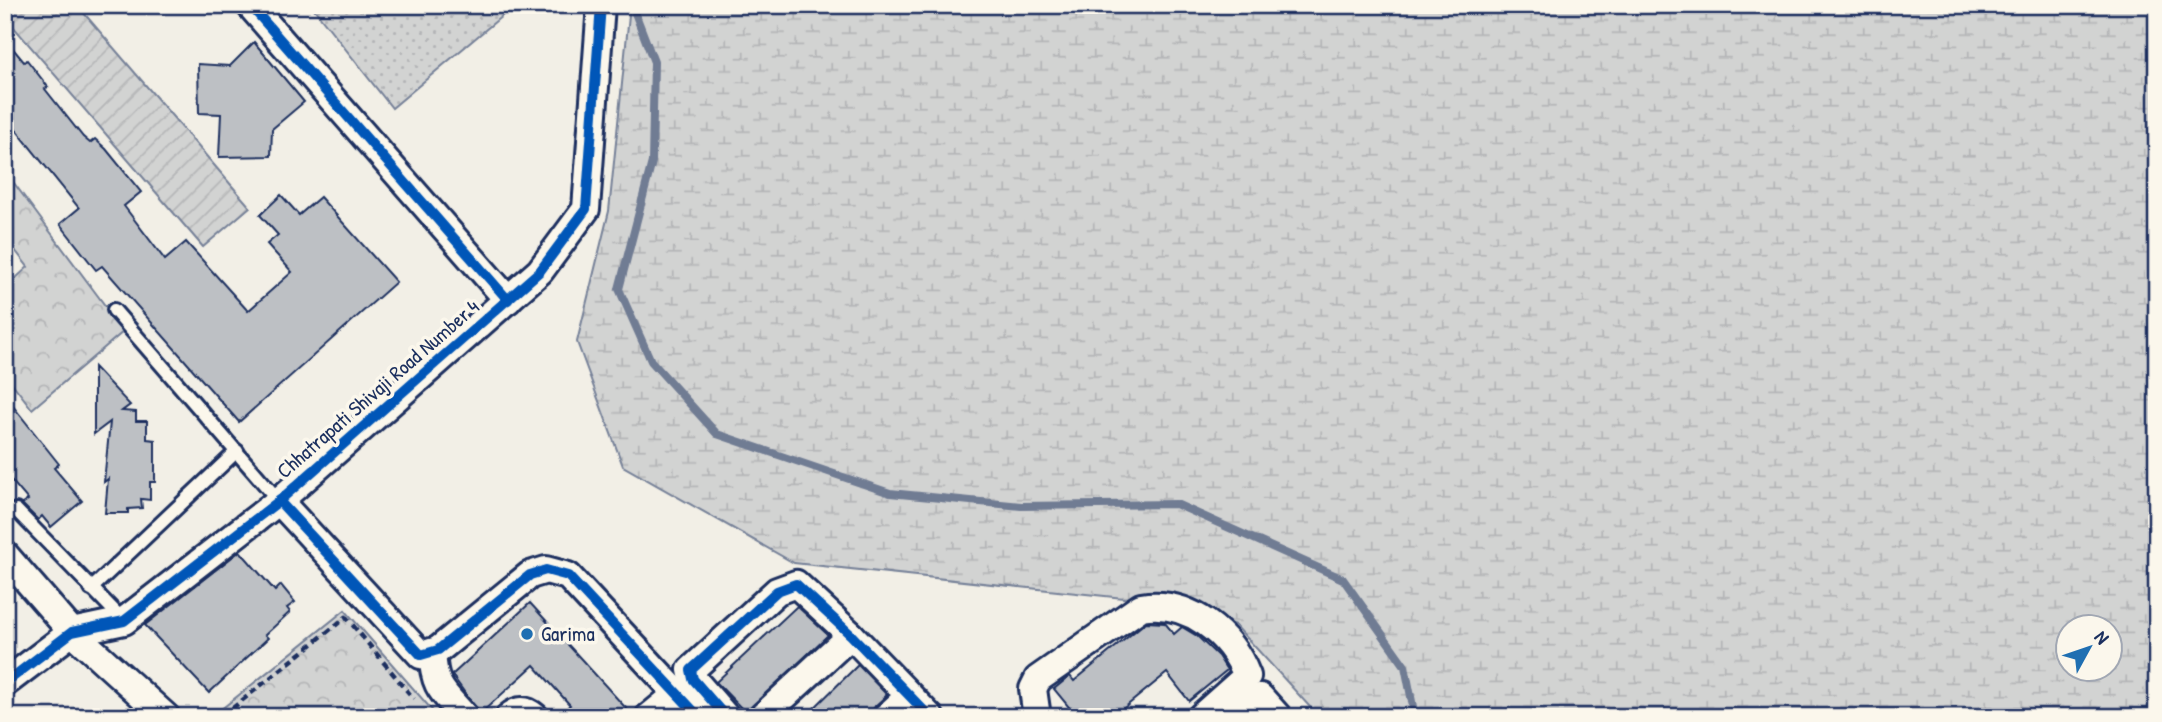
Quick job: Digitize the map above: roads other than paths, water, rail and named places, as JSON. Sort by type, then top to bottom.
[{"type":"street","points":[[250,5],[508,300]]},
{"type":"street","name":"Chhatrapati Shivaji Road Number 4","points":[[5,683],[72,632],[124,621],[279,501],[540,271],[586,208],[601,5]]},
{"type":"street","points":[[279,501],[421,655],[432,652],[530,575],[546,570],[568,576],[699,717]]},
{"type":"street","points":[[5,555],[72,632],[166,717]]},
{"type":"street","points":[[726,717],[693,679],[691,670],[777,592],[796,584],[851,635],[930,717]]},
{"type":"street","points":[[1037,717],[1033,689],[1038,679],[1141,607],[1153,605],[1197,615],[1224,638],[1242,664],[1247,676],[1201,717]]},
{"type":"street","points":[[762,717],[851,635]]},
{"type":"street","points":[[432,652],[433,678],[465,717]]},
{"type":"street","points":[[649,717],[677,694]]},
{"type":"street","points":[[886,717],[909,696]]},
{"type":"street","points":[[1230,717],[1252,698],[1260,697],[1278,717]]},
{"type":"street","points":[[509,717],[515,711],[523,710],[535,717]]},
{"type":"lane","points":[[114,310],[279,501]]},
{"type":"lane","points":[[91,589],[237,451]]},
{"type":"lane","points":[[16,510],[124,621]]},
{"type":"waterway","points":[[632,5],[654,62],[652,162],[619,289],[651,361],[717,434],[890,493],[1021,506],[1176,504],[1343,579],[1405,666],[1415,717]]},
{"type":"place","name":"Garima","points":[[527,634]]}]
